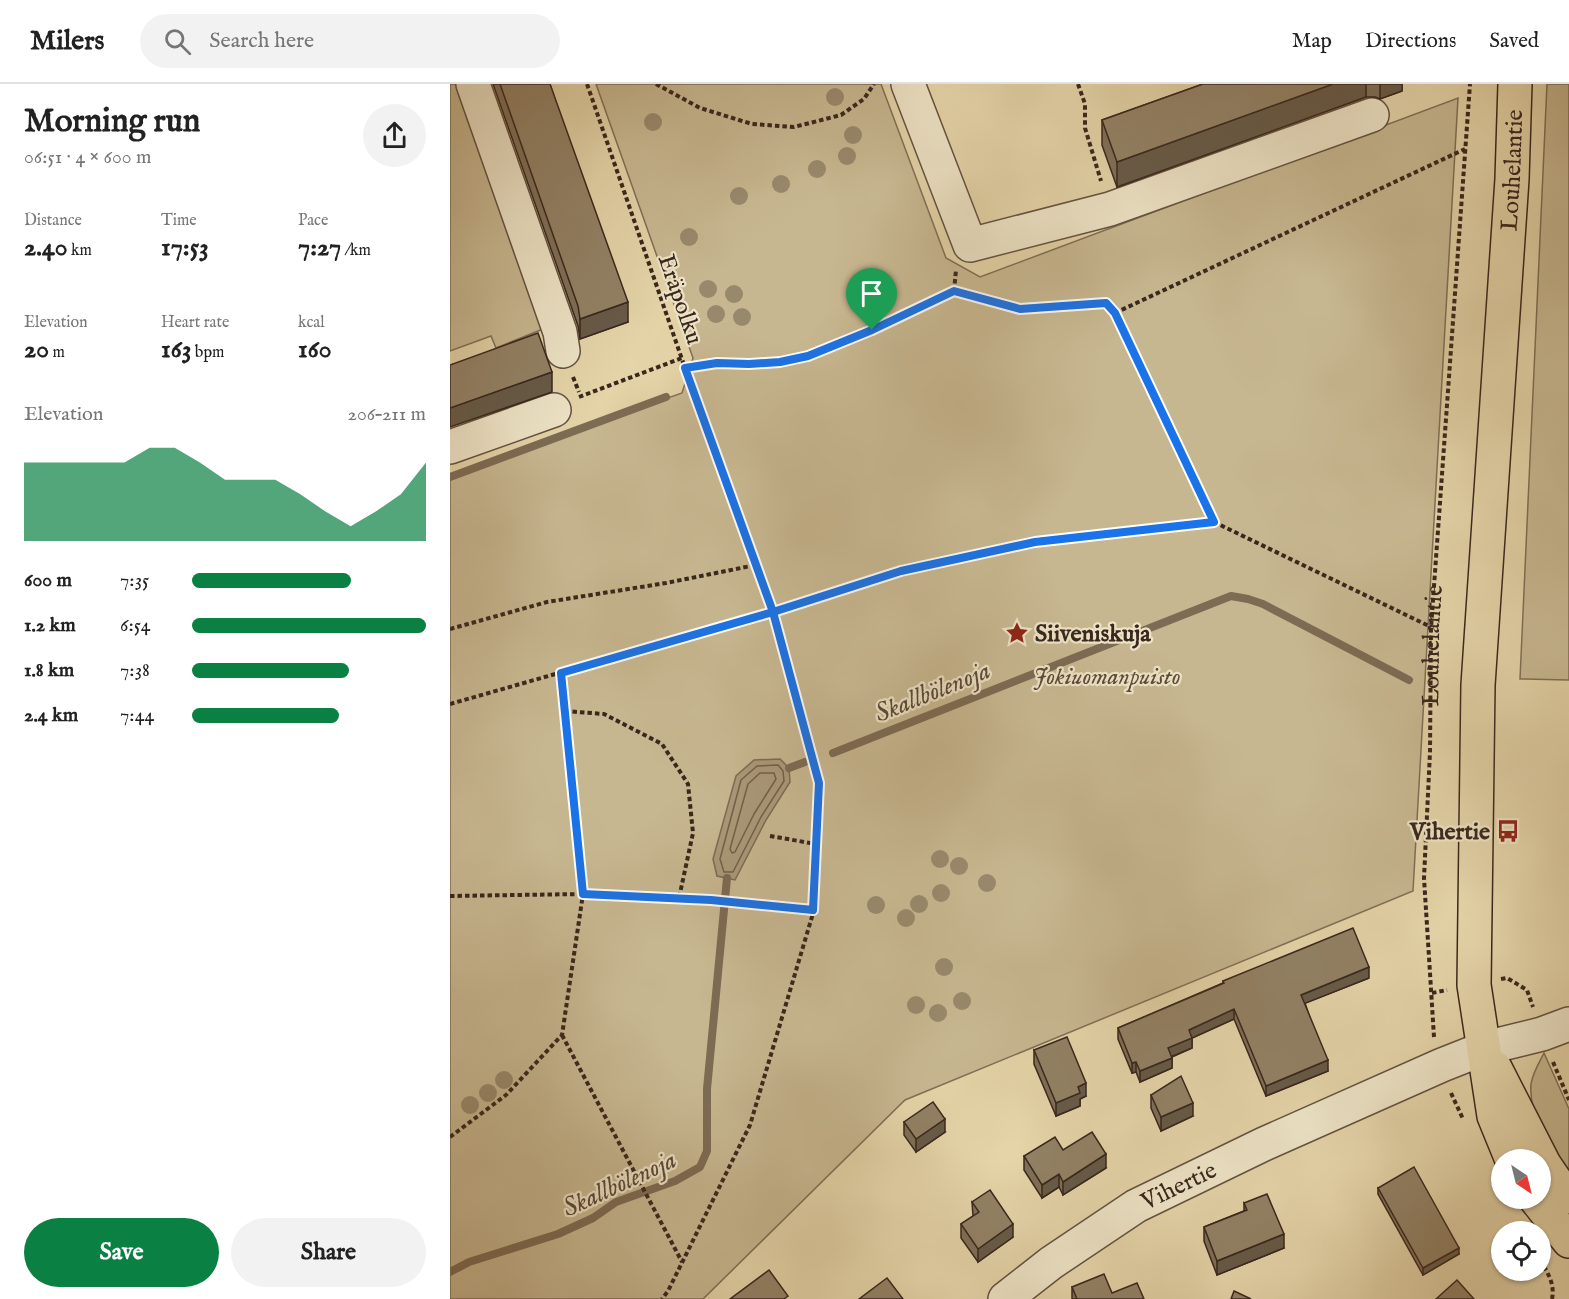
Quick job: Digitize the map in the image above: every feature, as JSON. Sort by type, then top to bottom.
[{"type":"main road","name":"Louhelantie","points":[[1508,1149],[1494,1116],[1474,985],[1478,685],[1512,179],[1515,84]]},
{"type":"main road","name":"Louhelantie","points":[[1485,1048],[1544,1164],[1569,1197]]},
{"type":"main road","points":[[1544,1209],[1569,1241]]},
{"type":"street","points":[[473,84],[560,332],[563,351]]},
{"type":"street","points":[[908,84],[970,245],[1110,209],[1372,115]]},
{"type":"street","points":[[450,447],[554,410]]},
{"type":"street","name":"Vihertie","points":[[1005,1299],[1051,1263],[1136,1206],[1264,1144],[1442,1065],[1485,1048],[1542,1034],[1569,1024]]},
{"type":"path","name":"Eräpolku","points":[[587,84],[685,368],[773,612],[819,783],[813,910],[750,1125],[663,1299]]},
{"type":"path","points":[[656,84],[700,108],[752,124],[794,127],[841,115],[864,99],[874,84]]},
{"type":"path","points":[[1078,84],[1085,104],[1084,128],[1110,209]]},
{"type":"path","name":"Louhelantie","points":[[1467,1128],[1449,1090],[1433,1032],[1424,878],[1430,752],[1431,628],[1470,84]]},
{"type":"path","points":[[1115,313],[1465,149]]},
{"type":"path","points":[[685,368],[717,363],[780,362],[808,356],[872,330],[954,291],[1020,309],[1106,303],[1115,313],[1214,522]]},
{"type":"path","points":[[554,410],[580,396],[682,357]]},
{"type":"path","points":[[450,704],[773,612],[901,571],[1035,542],[1214,522],[1431,628]]},
{"type":"path","points":[[450,629],[547,602],[666,583],[756,565]]},
{"type":"path","points":[[450,1137],[506,1095],[562,1035],[583,894],[561,673]]},
{"type":"path","points":[[565,711],[604,714],[662,744],[688,784],[693,833],[679,898]]},
{"type":"path","points":[[770,836],[816,844]]},
{"type":"path","points":[[450,896],[583,894],[742,902],[813,910]]},
{"type":"path","points":[[562,1035],[642,1183],[682,1263]]},
{"type":"path","points":[[1551,1280],[1554,1290],[1552,1299]]},
{"type":"green space","points":[[450,84],[458,84],[543,329],[496,348],[491,336],[450,351]]},
{"type":"green space","name":"Jokiuomanpuisto","points":[[596,84],[881,84],[946,258],[980,277],[1458,98],[1413,891],[905,1100],[703,1299],[450,1299],[450,475],[682,393],[693,358]]},
{"type":"green space","points":[[1547,84],[1569,84],[1569,680],[1520,679]]},
{"type":"green space","points":[[1544,1053],[1569,1109],[1569,1175],[1542,1132],[1533,1107],[1531,1084]]},
{"type":"water","points":[[780,759],[789,768],[790,782],[766,820],[735,880],[717,876],[713,859],[736,776],[754,760]]},
{"type":"building","points":[[500,84],[550,84],[628,302],[580,319],[578,306]]},
{"type":"building","points":[[1203,84],[1333,84],[1117,162],[1102,120]]},
{"type":"building","points":[[538,333],[552,372],[450,408],[450,365]]},
{"type":"building","points":[[1353,928],[1369,967],[1301,995],[1328,1060],[1266,1086],[1234,1009],[1189,1030],[1192,1038],[1168,1048],[1172,1058],[1140,1071],[1136,1062],[1132,1063],[1118,1028],[1224,983],[1223,981]]},
{"type":"building","points":[[1067,1037],[1086,1083],[1078,1087],[1080,1093],[1056,1103],[1034,1050]]},
{"type":"building","points":[[1181,1076],[1193,1103],[1161,1117],[1151,1095]]},
{"type":"building","points":[[933,1102],[945,1119],[916,1139],[904,1122]]},
{"type":"building","points":[[1092,1132],[1106,1154],[1063,1182],[1059,1174],[1042,1185],[1024,1156],[1055,1137],[1063,1150]]},
{"type":"building","points":[[1414,1167],[1459,1248],[1423,1268],[1378,1188]]},
{"type":"building","points":[[990,1190],[1013,1224],[978,1249],[961,1224],[979,1212],[972,1202]]},
{"type":"building","points":[[1267,1194],[1284,1234],[1217,1261],[1204,1227],[1247,1210],[1244,1203]]},
{"type":"building","points":[[769,1270],[788,1296],[784,1299],[730,1299]]},
{"type":"building","points":[[1104,1274],[1112,1293],[1137,1283],[1144,1299],[1077,1299],[1072,1287]]},
{"type":"building","points":[[887,1278],[903,1299],[859,1299]]},
{"type":"building","points":[[1457,1280],[1474,1299],[1436,1299]]},
{"type":"building","points":[[1234,1291],[1251,1299],[1231,1299]]},
{"type":"waterway","points":[[450,477],[666,397]]},
{"type":"waterway","name":"Skallbölenoja","points":[[833,753],[1231,596],[1263,604],[1409,680]]},
{"type":"waterway","name":"Skallbölenoja","points":[[789,768],[805,762]]},
{"type":"waterway","name":"Skallbölenoja","points":[[450,1272],[469,1262],[558,1234],[593,1218],[616,1202],[675,1181],[700,1167],[707,1151],[707,1089],[727,878]]},
{"type":"place","name":"Siiveniskuja","points":[[1017,633]]},
{"type":"place","name":"Vihertie","points":[[1508,831]]},
{"type":"route","points":[[872,330],[808,356],[780,362],[717,363],[685,368],[773,612],[561,673],[583,894],[742,902],[813,910],[819,783],[773,612],[901,571],[1035,542],[1214,522],[1115,313],[1106,303],[1020,309],[954,291],[872,330]]}]
